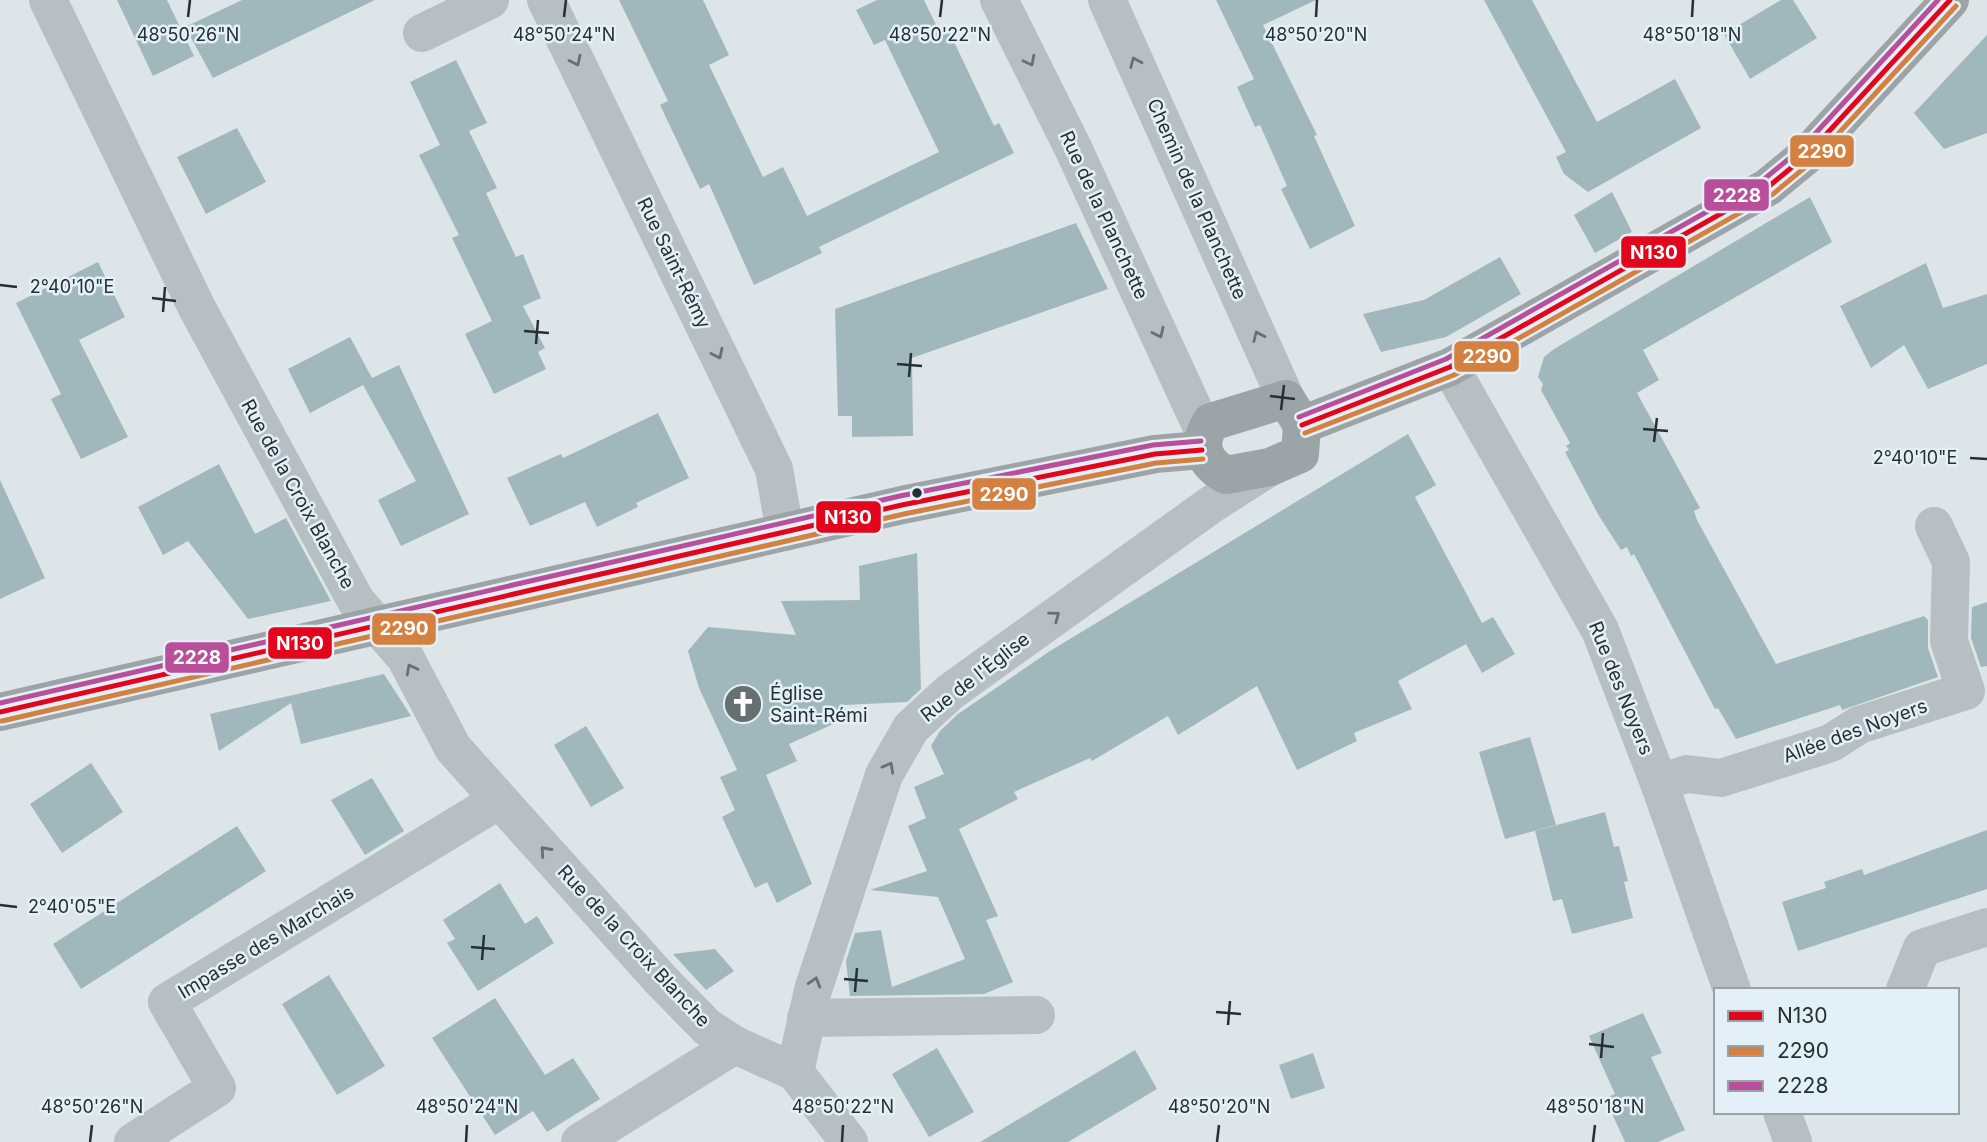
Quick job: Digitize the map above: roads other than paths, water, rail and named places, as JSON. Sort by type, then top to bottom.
[{"type":"main road","points":[[1294,412],[1300,454],[1270,467],[1226,475],[1212,467],[1203,441],[1211,422],[1294,412],[1450,367],[1768,187],[1808,154],[1950,0]]},
{"type":"main road","points":[[0,712],[785,532],[1155,454],[1203,441]]},
{"type":"street","name":"Rue de la Croix Blanche","points":[[48,0],[175,267],[356,601],[405,657],[453,748],[670,990],[707,1027],[736,1045],[795,1072]]},
{"type":"street","points":[[422,33],[490,0]]},
{"type":"street","name":"Rue Saint-Rémy","points":[[546,0],[774,469],[785,532]]},
{"type":"street","name":"Rue de la Planchette","points":[[999,0],[1073,148],[1203,441]]},
{"type":"street","name":"Chemin de la Planchette","points":[[1107,0],[1294,412]]},
{"type":"street","name":"Rue des Noyers","points":[[1450,367],[1600,630],[1659,783],[1731,988]]},
{"type":"street","name":"Rue de l'Église","points":[[795,1072],[806,1018],[884,775],[911,728],[950,692],[1212,504],[1270,467]]},
{"type":"street","name":"Allée des Noyers","points":[[1659,783],[1686,774],[1721,778],[1831,743],[1859,725],[1966,691],[1949,641],[1951,562],[1934,526]]},
{"type":"street","name":"Impasse des Marchais","points":[[133,1142],[217,1088],[167,1002],[499,800]]},
{"type":"street","points":[[1906,988],[1922,948],[1987,927]]},
{"type":"street","points":[[806,1018],[1036,1014]]},
{"type":"street","points":[[580,1142],[736,1045]]},
{"type":"street","points":[[795,1072],[849,1142]]},
{"type":"place","name":"Église Saint-Rémi","points":[[743,704]]}]
